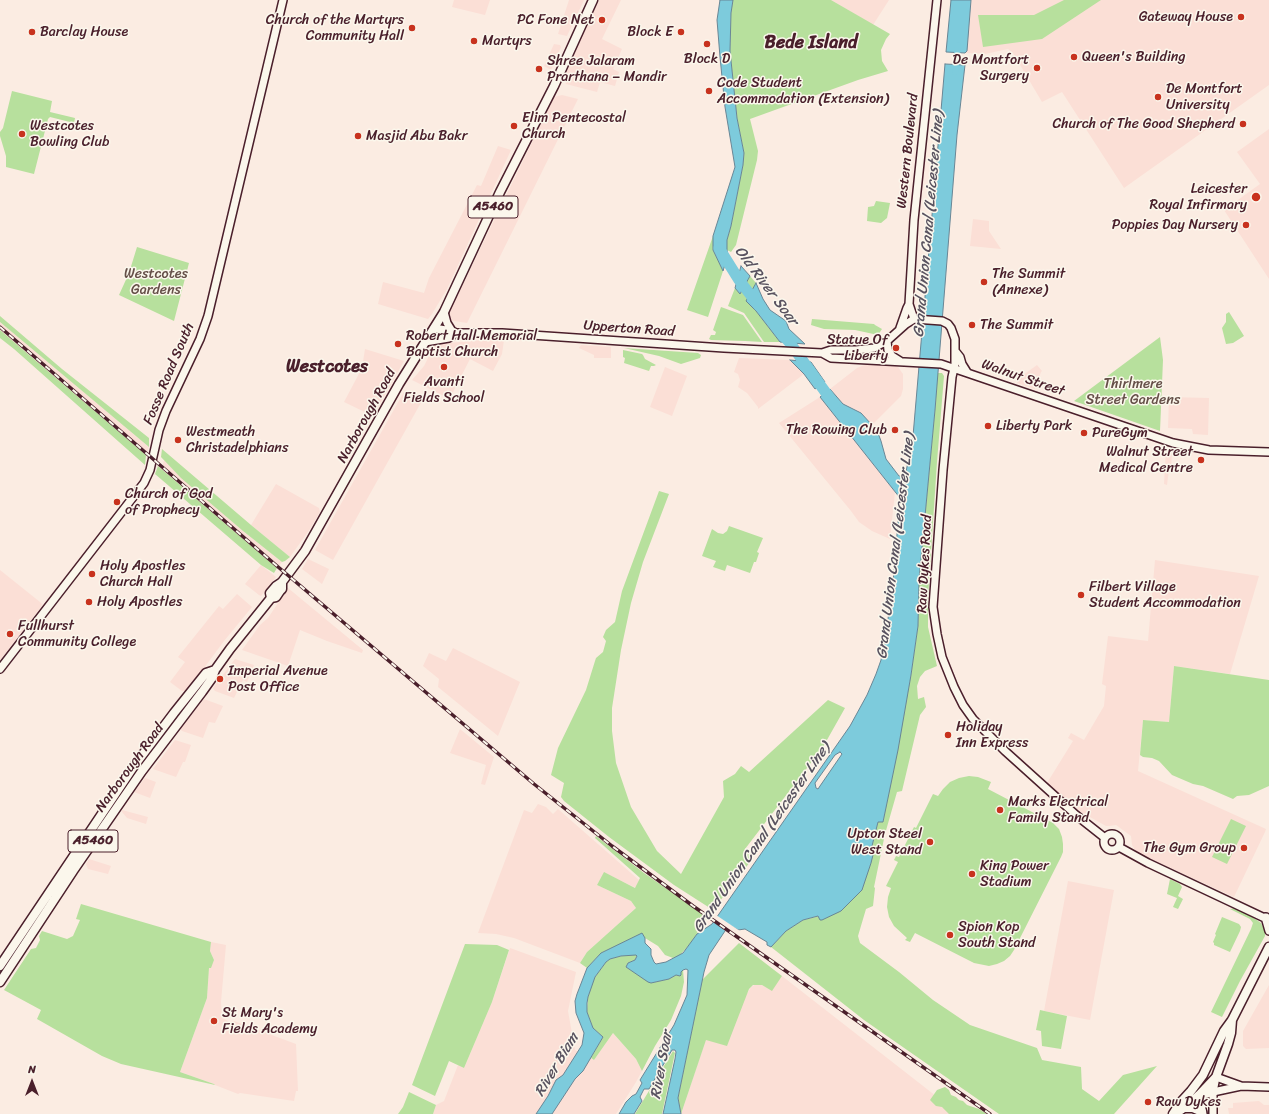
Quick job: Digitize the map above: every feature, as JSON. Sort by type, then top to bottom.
[{"type":"main road","name":"Narborough Road","points":[[0,982],[73,871],[142,771],[206,687],[212,678],[214,670],[271,598],[270,593],[282,582],[305,551],[399,384],[444,312],[500,192],[554,86],[593,0]]},
{"type":"main road","name":"Narborough Road","points":[[0,966],[134,766],[206,673],[214,670]]},
{"type":"main road","points":[[1174,1114],[1180,1103],[1203,1075],[1224,1031],[1232,1020],[1269,947]]},
{"type":"main road","points":[[1174,1114],[1184,1108],[1199,1095],[1216,1077],[1230,1038],[1232,1020]]},
{"type":"main road","points":[[1199,1095],[1203,1075]]},
{"type":"main road","points":[[1199,1095],[1213,1092]]},
{"type":"main road","points":[[1184,1108],[1193,1108],[1202,1113]]},
{"type":"street","name":"Fosse Road South","points":[[0,669],[144,483],[150,470],[159,430],[166,411],[200,340],[208,316],[283,0]]},
{"type":"street","name":"Western Boulevard","points":[[899,329],[909,304],[915,213],[937,0]]},
{"type":"street","name":"Western Boulevard","points":[[909,304],[917,319]]},
{"type":"street","points":[[425,342],[449,338],[454,332],[447,323],[444,312]]},
{"type":"street","points":[[917,319],[942,321],[948,324],[954,332],[955,339],[956,352],[954,368]]},
{"type":"street","name":"Upperton Road","points":[[434,328],[454,332],[502,333],[578,339],[822,353],[831,350],[874,348],[887,341],[910,321],[917,319]]},
{"type":"street","points":[[887,341],[888,350],[892,356],[900,361]]},
{"type":"street","points":[[939,364],[951,358],[956,352]]},
{"type":"street","points":[[956,352],[967,372]]},
{"type":"street","name":"Upperton Road","points":[[822,353],[831,358],[916,362],[939,364],[954,368]]},
{"type":"street","name":"Walnut Street","points":[[954,368],[1173,444],[1210,450],[1269,452]]},
{"type":"street","name":"Raw Dykes Road","points":[[954,368],[944,470],[934,607],[937,634],[942,657],[963,706],[973,719],[1005,752],[1076,815],[1105,838]]},
{"type":"street","name":"Raw Dykes Road","points":[[1109,834],[1118,836],[1120,843],[1119,847],[1114,851],[1108,850],[1104,843],[1105,838],[1109,834]]},
{"type":"street","name":"Raw Dykes Road","points":[[1119,847],[1148,863],[1268,918]]},
{"type":"street","points":[[1268,918],[1269,931]]},
{"type":"street","points":[[1213,1114],[1213,1092],[1216,1077],[1241,1086]]},
{"type":"street","points":[[1213,1092],[1241,1086],[1269,1087]]},
{"type":"street","points":[[1199,1095],[1202,1113]]},
{"type":"shaded area","points":[[454,0],[490,0],[485,15],[452,7]]},
{"type":"shaded area","points":[[569,0],[584,0],[567,36],[558,34]]},
{"type":"shaded area","points":[[599,0],[621,0],[602,39],[622,49],[613,69],[619,72],[615,86],[600,82],[597,92],[566,84],[563,75]]},
{"type":"shaded area","points":[[831,0],[889,0],[873,25]]},
{"type":"shaded area","name":"De Montfort University","points":[[971,0],[1269,0],[1269,85],[1124,188],[1062,92],[1042,102],[1013,53],[1008,49],[985,54],[966,53]]},
{"type":"shaded area","points":[[554,44],[560,45],[561,47],[551,70],[544,66]]},
{"type":"shaded area","points":[[562,95],[578,99],[467,323],[448,320],[447,317],[554,97]]},
{"type":"shaded area","name":"Leicester Royal Infirmary","points":[[1269,129],[1269,279],[1224,210],[1260,184],[1237,152]]},
{"type":"shaded area","points":[[498,146],[511,150],[447,289],[432,314],[428,319],[378,304],[383,282],[424,293],[429,278],[477,185],[481,186]]},
{"type":"shaded area","points":[[973,219],[989,221],[989,231],[1001,249],[970,246]]},
{"type":"shaded area","points":[[0,322],[149,447],[146,455],[0,330]]},
{"type":"shaded area","name":"Avanti Fields School","points":[[497,339],[504,340],[502,354],[493,371],[470,359],[450,398],[412,380],[424,366],[435,344]]},
{"type":"shaded area","points":[[581,345],[611,347],[611,358],[594,358],[594,355],[579,348]]},
{"type":"shaded area","points":[[365,349],[404,361],[373,416],[344,402],[362,368]]},
{"type":"shaded area","points":[[739,358],[790,360],[804,374],[758,409],[747,393],[738,387],[740,380],[738,374],[734,372]]},
{"type":"shaded area","points":[[869,364],[894,365],[898,367],[903,374],[903,389],[901,396],[872,425],[860,413],[843,404],[830,389],[857,368]]},
{"type":"shaded area","points":[[1037,365],[1042,371],[1035,389],[1017,383],[1019,378]]},
{"type":"shaded area","points":[[665,367],[687,376],[672,416],[650,407]]},
{"type":"shaded area","points":[[405,390],[423,399],[333,560],[315,550]]},
{"type":"shaded area","points":[[820,397],[895,492],[890,539],[872,531],[859,522],[779,423]]},
{"type":"shaded area","points":[[1169,397],[1209,398],[1208,435],[1193,434],[1192,429],[1168,428]]},
{"type":"shaded area","points":[[1166,449],[1172,451],[1171,469],[1169,469],[1167,485],[1164,484]]},
{"type":"shaded area","points":[[164,460],[182,478],[243,531],[282,562],[277,568],[162,469]]},
{"type":"shaded area","points":[[276,484],[319,508],[320,512],[290,557],[251,525]]},
{"type":"shaded area","points":[[308,559],[329,569],[322,584],[302,569]]},
{"type":"shaded area","points":[[1155,560],[1259,576],[1230,674],[1174,666],[1169,722],[1143,720],[1138,771],[1266,829],[1234,897],[1142,855],[1135,850],[1132,845],[1131,836],[1116,825],[1106,826],[1081,812],[1047,783],[1073,741],[1068,738],[1071,733],[1084,740],[1104,706],[1106,686],[1102,684],[1108,636],[1148,641]]},
{"type":"shaded area","points":[[261,565],[276,577],[261,596],[245,584]]},
{"type":"shaded area","name":"Fullhurst Community College","points":[[0,570],[42,604],[0,660]]},
{"type":"shaded area","points":[[288,588],[363,650],[362,653],[300,630],[288,666],[242,650],[260,625],[268,618]]},
{"type":"shaded area","points":[[237,594],[252,607],[224,641],[187,691],[182,691],[170,682],[185,662],[178,657],[219,606],[223,609]]},
{"type":"shaded area","points":[[453,648],[520,682],[498,736],[438,687],[439,679],[423,666],[429,653],[446,661]]},
{"type":"shaded area","points":[[235,659],[254,665],[247,682],[243,680],[234,698],[215,691],[213,688]]},
{"type":"shaded area","points":[[204,699],[223,706],[215,723],[209,722],[203,738],[180,729]]},
{"type":"shaded area","points":[[460,729],[494,757],[485,785],[481,784],[486,765],[450,753]]},
{"type":"shaded area","points":[[175,740],[191,745],[185,762],[183,762],[176,777],[153,769]]},
{"type":"shaded area","points":[[145,778],[156,782],[150,798],[134,792]]},
{"type":"shaded area","points":[[538,804],[546,807],[553,814],[558,809],[639,880],[636,888],[604,873],[597,885],[631,901],[636,908],[587,952],[580,963],[514,938],[496,934],[478,933],[524,810],[532,813]]},
{"type":"shaded area","points":[[122,810],[148,817],[146,824],[127,818]]},
{"type":"shaded area","points":[[89,859],[111,866],[108,874],[88,869],[86,864]]},
{"type":"shaded area","points":[[1068,881],[1114,890],[1090,1020],[1044,1011]]},
{"type":"shaded area","name":"St Mary's Fields Academy","points":[[211,942],[226,945],[221,1002],[222,1018],[296,1044],[298,1091],[296,1091],[294,1101],[240,1093],[238,1094],[180,1072],[207,998],[209,968],[214,960],[210,951]]},
{"type":"shaded area","points":[[510,948],[576,972],[568,1011],[575,1050],[594,1060],[613,1033],[636,1059],[642,1071],[616,1114],[433,1114],[436,1105],[444,1101],[458,1065],[464,1068],[492,1002]]},
{"type":"shaded area","points":[[782,976],[959,1114],[681,1114],[706,1039],[746,995],[751,987],[756,984],[772,990]]},
{"type":"shaded area","points":[[1269,985],[1269,1048],[1246,1049],[1243,1046],[1243,1031]]},
{"type":"shaded area","points":[[1259,1101],[1264,1105],[1269,1105],[1269,1114],[1229,1114],[1228,1108],[1233,1108],[1233,1103]]},
{"type":"green space","points":[[733,0],[831,0],[890,34],[881,50],[882,61],[888,71],[858,80],[750,119],[758,151],[757,160],[736,245],[731,252],[727,250],[727,240],[743,165],[744,153],[737,118],[730,51],[731,13]]},
{"type":"green space","points":[[1064,0],[1101,0],[1042,39],[983,47],[978,15],[1034,15]]},
{"type":"green space","name":"Westcotes Bowling Club","points":[[12,91],[52,101],[50,112],[75,118],[74,123],[50,117],[48,119],[34,174],[6,167],[6,156],[0,132],[3,128]]},
{"type":"green space","points":[[876,201],[890,203],[887,218],[881,223],[867,221],[868,207],[874,206]]},
{"type":"green space","points":[[713,236],[713,250],[723,271],[708,317],[687,310]]},
{"type":"green space","name":"Westcotes Gardens","points":[[137,247],[189,263],[174,321],[119,295],[129,273]]},
{"type":"green space","points":[[750,276],[756,283],[747,301],[780,342],[764,342],[744,313],[728,306],[735,288],[740,294]]},
{"type":"green space","points":[[721,307],[743,315],[762,342],[709,339],[711,335],[715,335],[716,332],[713,330]]},
{"type":"green space","points":[[1229,312],[1244,336],[1233,343],[1226,344],[1222,328],[1226,322],[1226,314]]},
{"type":"green space","points":[[0,316],[62,369],[149,438],[149,447],[0,322]]},
{"type":"green space","points":[[812,319],[874,324],[882,329],[878,335],[855,330],[824,329],[811,325]]},
{"type":"green space","points":[[0,330],[146,455],[145,465],[0,338]]},
{"type":"green space","name":"Thirlmere Street Gardens","points":[[1160,337],[1163,360],[1160,431],[1074,401]]},
{"type":"green space","points":[[624,348],[698,353],[701,355],[700,358],[681,364],[659,356]]},
{"type":"green space","points":[[623,350],[642,354],[645,359],[656,365],[651,366],[649,371],[624,363],[625,358],[623,357]]},
{"type":"green space","points":[[937,373],[942,373],[944,376],[928,597],[928,627],[937,666],[925,671],[920,677],[917,686],[918,699],[924,697],[926,707],[920,715],[902,791],[897,792],[885,834],[874,887],[873,906],[866,909],[858,936],[860,943],[933,1000],[970,1025],[1037,1048],[1042,1060],[1081,1067],[1082,1089],[1099,1101],[1123,1075],[1157,1066],[1114,1114],[999,1114],[864,1020],[771,947],[786,931],[803,920],[841,911],[854,897],[871,863],[870,854],[878,822],[883,822],[911,675],[918,626],[919,580],[935,410]]},
{"type":"green space","points":[[162,449],[290,557],[282,562],[243,531],[181,478],[161,457]]},
{"type":"green space","points":[[158,466],[277,568],[274,573],[261,565],[155,474]]},
{"type":"green space","points":[[659,491],[669,494],[643,562],[631,603],[621,650],[612,708],[612,731],[616,763],[631,807],[657,851],[681,874],[724,797],[723,781],[735,774],[741,766],[749,772],[828,700],[845,708],[823,747],[745,849],[753,856],[750,862],[713,910],[674,885],[609,837],[564,801],[561,797],[564,783],[551,775],[558,748],[586,690],[596,658],[603,652],[606,641],[603,637],[606,630],[615,622],[622,591]]},
{"type":"green space","points":[[729,526],[763,538],[757,552],[759,553],[756,562],[754,562],[750,573],[727,565],[725,571],[713,567],[716,561],[702,556],[712,529],[723,534],[727,531]]},
{"type":"green space","points":[[1174,666],[1269,680],[1269,786],[1249,795],[1237,796],[1233,799],[1172,775],[1159,761],[1140,755],[1143,720],[1169,722]]},
{"type":"green space","name":"King Power Stadium","points":[[969,776],[978,777],[991,782],[988,789],[1053,823],[1059,829],[1063,844],[1063,852],[1061,857],[1014,950],[1004,961],[989,966],[974,963],[915,933],[910,942],[905,940],[907,938],[894,926],[889,917],[887,907],[891,888],[886,886],[898,862],[894,860],[896,856],[899,857],[933,794],[938,796],[950,782]]},
{"type":"green space","points":[[1231,819],[1246,826],[1227,864],[1212,857]]},
{"type":"green space","points":[[596,836],[644,873],[706,916],[708,919],[701,922],[697,934],[679,956],[673,958],[665,955],[658,946],[645,938],[642,934],[601,953],[587,968],[580,963],[587,952],[636,908],[631,901],[597,885],[604,872],[635,888],[640,878],[595,838]]},
{"type":"green space","points":[[1170,879],[1180,884],[1182,887],[1178,896],[1183,899],[1178,909],[1173,907],[1177,898],[1167,894]]},
{"type":"green space","points":[[81,904],[211,942],[210,951],[214,960],[211,968],[209,968],[207,998],[180,1072],[215,1085],[121,1064],[102,1056],[37,1019],[41,1010],[4,990],[31,949],[36,948],[42,931],[67,939],[73,936],[80,920],[76,919]]},
{"type":"green space","points":[[1235,908],[1248,914],[1261,923],[1265,931],[1265,936],[1222,1017],[1211,1012],[1253,923],[1250,919],[1230,909]]},
{"type":"green space","points":[[1222,917],[1239,924],[1241,927],[1230,952],[1214,945],[1213,942]]},
{"type":"green space","points":[[739,943],[782,976],[772,991],[762,985],[753,985],[749,989],[727,1046],[706,1040],[681,1114],[678,1098],[702,980]]},
{"type":"green space","points":[[465,944],[497,945],[509,950],[492,1002],[464,1068],[449,1061],[435,1096],[412,1085]]},
{"type":"green space","points":[[629,954],[636,954],[637,956],[635,960],[628,963],[626,967],[651,983],[669,979],[676,975],[680,976],[683,970],[684,982],[681,996],[671,1020],[642,1071],[636,1059],[613,1033],[594,1060],[591,1058],[603,1037],[593,1028],[587,1012],[588,997],[593,980],[606,962],[610,959]]},
{"type":"green space","points":[[1040,1010],[1067,1016],[1061,1049],[1042,1046],[1041,1031],[1036,1030]]},
{"type":"green space","points":[[673,1051],[675,1053],[662,1114],[635,1114]]},
{"type":"green space","points":[[945,1087],[949,1090],[951,1095],[963,1101],[967,1105],[979,1109],[987,1114],[949,1114],[942,1107],[936,1106],[930,1100],[937,1090]]},
{"type":"green space","points":[[409,1092],[436,1105],[433,1114],[398,1114],[403,1107]]},
{"type":"water","points":[[720,0],[733,0],[731,13],[730,51],[737,118],[744,153],[743,165],[727,240],[728,255],[723,271],[713,250],[713,236],[735,167],[725,107],[720,57],[717,20]]},
{"type":"water","points":[[951,0],[971,0],[967,51],[965,53],[946,52]]},
{"type":"water","name":"River Soar","points":[[945,64],[965,65],[957,135],[935,410],[919,580],[918,626],[898,750],[883,822],[878,822],[870,854],[873,855],[862,890],[841,911],[822,920],[820,920],[818,916],[803,920],[786,931],[771,947],[767,945],[767,942],[745,929],[738,930],[729,925],[709,955],[704,972],[678,1098],[681,1114],[663,1114],[676,1052],[675,1050],[672,1050],[649,1089],[644,1089],[640,1097],[642,1101],[634,1114],[619,1114],[626,1102],[636,1094],[642,1083],[640,1080],[674,1025],[687,995],[688,970],[683,970],[680,976],[676,975],[669,979],[651,983],[626,967],[628,963],[635,960],[636,955],[621,956],[610,959],[595,977],[587,1003],[587,1012],[593,1028],[603,1037],[583,1071],[575,1079],[552,1114],[536,1114],[548,1096],[556,1080],[563,1075],[582,1045],[584,1033],[576,1013],[575,1001],[587,968],[601,953],[642,933],[645,938],[645,943],[651,949],[651,955],[654,962],[656,964],[666,962],[683,953],[697,934],[712,924],[850,726],[867,695],[876,674],[881,660],[893,583],[900,498],[820,397],[830,389],[843,404],[861,413],[878,433],[886,459],[899,476],[905,477],[913,436]],"holes":[[[840,752],[842,754],[818,789],[816,788],[815,783],[835,755]]]},
{"type":"water","points":[[741,266],[750,276],[740,294],[735,288]]},
{"type":"water","points":[[756,283],[770,310],[786,321],[789,329],[805,344],[780,342],[756,311],[746,301]]},
{"type":"water","points":[[790,360],[811,362],[825,382],[815,389],[804,374]]},
{"type":"pier","points":[[716,915],[740,931],[738,932],[730,927],[727,932],[712,921]]},
{"type":"waterway","name":"Grand Union Canal (Leicester Line)","points":[[955,72],[958,45]]},
{"type":"waterway","name":"Old River Soar","points":[[719,248],[739,280],[759,306]]},
{"type":"waterway","name":"Old River Soar","points":[[781,333],[790,343],[834,404]]},
{"type":"railway","points":[[0,327],[277,566],[534,784],[612,846],[693,906],[990,1114]]},
{"type":"place","name":"Gateway House","points":[[1241,17]]},
{"type":"place","name":"PC Fone Net","points":[[602,20]]},
{"type":"place","name":"Church of the Martyrs Community Hall","points":[[412,28]]},
{"type":"place","name":"Barclay House","points":[[32,32]]},
{"type":"place","name":"Block E","points":[[681,32]]},
{"type":"place","name":"Martyrs","points":[[474,41]]},
{"type":"place","name":"Block D","points":[[707,44]]},
{"type":"place","name":"Queen's Building","points":[[1074,57]]},
{"type":"place","name":"De Montfort Surgery","points":[[1037,68]]},
{"type":"place","name":"Shree Jalaram Prarthana – Mandir","points":[[539,69]]},
{"type":"place","name":"Code Student Accommodation (Extension)","points":[[709,91]]},
{"type":"place","name":"De Montfort University","points":[[1158,97]]},
{"type":"place","name":"Church of The Good Shepherd","points":[[1243,124]]},
{"type":"place","name":"Elim Pentecostal Church","points":[[514,126]]},
{"type":"place","name":"Westcotes Bowling Club","points":[[22,134]]},
{"type":"place","name":"Masjid Abu Bakr","points":[[358,136]]},
{"type":"place","name":"Leicester Royal Infirmary","points":[[1256,197]]},
{"type":"place","name":"Poppies Day Nursery","points":[[1246,225]]},
{"type":"place","name":"The Summit (Annexe)","points":[[984,282]]},
{"type":"place","name":"The Summit","points":[[972,325]]},
{"type":"place","name":"Robert Hall Memorial Baptist Church","points":[[398,344]]},
{"type":"place","name":"Statue Of Liberty","points":[[896,348]]},
{"type":"place","name":"Avanti Fields School","points":[[444,367]]},
{"type":"place","name":"Liberty Park","points":[[988,426]]},
{"type":"place","name":"The Rowing Club","points":[[895,430]]},
{"type":"place","name":"PureGym","points":[[1084,433]]},
{"type":"place","name":"Westmeath Christadelphians","points":[[178,440]]},
{"type":"place","name":"Walnut Street Medical Centre","points":[[1201,460]]},
{"type":"place","name":"Church of God of Prophecy","points":[[117,502]]},
{"type":"place","name":"Holy Apostles Church Hall","points":[[92,574]]},
{"type":"place","name":"Filbert Village Student Accommodation","points":[[1081,595]]},
{"type":"place","name":"Holy Apostles","points":[[89,602]]},
{"type":"place","name":"Fullhurst Community College","points":[[10,634]]},
{"type":"place","name":"Imperial Avenue Post Office","points":[[220,679]]},
{"type":"place","name":"Holiday Inn Express","points":[[948,735]]},
{"type":"place","name":"Marks Electrical Family Stand","points":[[1000,810]]},
{"type":"place","name":"Upton Steel West Stand","points":[[930,842]]},
{"type":"place","name":"The Gym Group","points":[[1244,848]]},
{"type":"place","name":"King Power Stadium","points":[[972,874]]},
{"type":"place","name":"Spion Kop South Stand","points":[[950,935]]},
{"type":"place","name":"St Mary's Fields Academy","points":[[214,1021]]},
{"type":"place","name":"Raw Dykes","points":[[1148,1102]]},
{"type":"district","name":"Bede Island","points":[[811,43]]},
{"type":"district","name":"Westcotes","points":[[327,367]]},
{"type":"water label","name":"River Biam","points":[[557,1065]]}]
